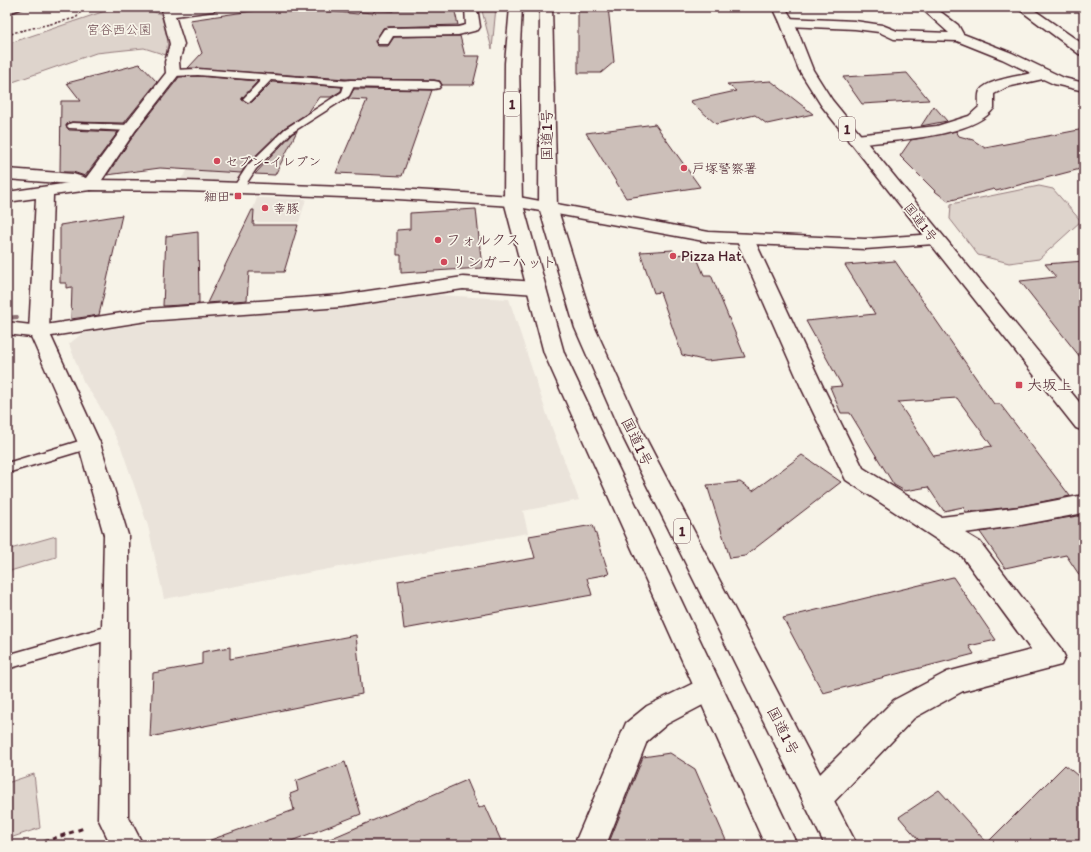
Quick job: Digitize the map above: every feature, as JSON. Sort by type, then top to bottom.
[{"type":"main road","points":[[90,185],[130,128],[173,72],[172,62],[177,44],[168,13],[213,7]]},
{"type":"main road","points":[[383,41],[389,32],[458,31],[473,27],[471,7]]},
{"type":"main road","name":"1","points":[[516,7],[512,63],[513,201],[554,353],[781,845]]},
{"type":"main road","name":"国道1号","points":[[546,7],[548,207],[585,328],[631,431],[841,845]]},
{"type":"main road","name":"国道1号","points":[[779,7],[787,22],[806,70],[826,102],[934,239],[1084,423]]},
{"type":"main road","points":[[926,7],[953,28],[958,38]]},
{"type":"main road","points":[[1022,7],[1082,47]]},
{"type":"main road","points":[[787,22],[855,25],[882,29],[894,35],[958,38],[973,42],[1006,56],[1060,82],[1084,87]]},
{"type":"main road","points":[[856,140],[939,130],[974,119],[986,108],[988,92],[1002,84],[1044,74]]},
{"type":"main road","points":[[350,84],[434,85]]},
{"type":"main road","points":[[7,174],[73,178],[90,185]]},
{"type":"main road","points":[[7,197],[90,185],[238,188],[513,201],[709,237],[865,244],[934,239]]},
{"type":"main road","points":[[45,192],[39,332],[89,443],[116,535],[113,818],[127,845]]},
{"type":"main road","points":[[745,239],[854,474],[971,548],[1051,657],[957,681],[904,709],[818,798]]},
{"type":"main road","points":[[7,328],[39,332],[147,316],[341,300],[463,283],[537,288]]},
{"type":"main road","points":[[938,527],[1022,516],[1084,504]]},
{"type":"main road","points":[[590,845],[636,732],[656,715],[708,688]]},
{"type":"lane","points":[[7,12],[21,7]]},
{"type":"lane","points":[[173,72],[269,77],[350,84],[346,94],[288,131],[252,167],[238,188]]},
{"type":"lane","points":[[248,100],[269,77]]},
{"type":"lane","points":[[72,126],[130,128]]},
{"type":"lane","points":[[7,468],[89,443]]},
{"type":"lane","points":[[7,662],[116,631]]},
{"type":"path","points":[[7,36],[16,32],[56,24],[76,18],[84,8]]},
{"type":"path","points":[[35,845],[113,818]]},
{"type":"shaded area","points":[[204,150],[258,153],[235,182],[180,180]]},
{"type":"shaded area","points":[[257,198],[306,199],[299,222],[248,222]]},
{"type":"shaded area","points":[[438,295],[509,299],[546,412],[579,500],[523,511],[528,533],[164,599],[148,526],[121,447],[99,405],[83,381],[69,344],[84,332],[168,321],[270,313]]},
{"type":"green space","name":"宮谷西公園","points":[[117,7],[137,7],[161,14],[168,41],[166,55],[144,48],[96,53],[7,84],[7,44]]},
{"type":"green space","points":[[481,7],[496,7],[492,49]]},
{"type":"green space","points":[[1039,186],[1053,189],[1081,221],[1039,259],[1009,263],[978,255],[950,219],[951,204]]},
{"type":"green space","points":[[56,536],[56,557],[7,572],[7,550]]},
{"type":"green space","points":[[34,774],[40,828],[7,839],[7,783]]},
{"type":"building","points":[[279,7],[325,7],[327,11],[358,14],[360,12],[373,13],[375,10],[394,11],[396,7],[456,7],[455,12],[458,25],[383,28],[375,42],[378,46],[388,46],[394,37],[460,36],[465,56],[480,56],[473,85],[442,85],[440,81],[434,80],[346,79],[188,68],[202,53],[190,20]]},
{"type":"building","points":[[578,7],[608,7],[614,62],[601,73],[578,73]]},
{"type":"building","points":[[140,64],[157,82],[124,123],[68,123],[66,126],[69,130],[118,132],[85,176],[73,172],[60,172],[61,101],[81,101],[67,83]]},
{"type":"building","points":[[907,73],[929,100],[862,104],[843,77]]},
{"type":"building","points":[[198,76],[258,81],[242,98],[242,100],[248,103],[252,102],[272,82],[342,87],[341,91],[331,97],[319,97],[308,113],[284,128],[247,164],[241,173],[160,168],[107,175],[136,132],[179,77]]},
{"type":"building","points":[[771,81],[813,114],[767,124],[755,115],[716,124],[690,101],[736,91],[727,84]]},
{"type":"building","points":[[354,89],[432,90],[402,176],[336,173],[367,100],[348,99]]},
{"type":"building","points":[[934,106],[947,121],[921,126]]},
{"type":"building","points":[[655,124],[700,187],[626,198],[586,133]]},
{"type":"building","points":[[1084,129],[1084,168],[996,191],[994,189],[948,201],[936,192],[900,156],[911,140],[956,131],[959,136],[973,140],[985,148]]},
{"type":"building","points":[[297,131],[275,175],[255,174],[292,134]]},
{"type":"building","name":"フォルクス","points":[[476,209],[482,268],[401,273],[401,255],[397,255],[397,230],[410,229],[410,213]]},
{"type":"building","points":[[252,210],[254,210],[253,225],[298,225],[284,272],[249,272],[247,300],[207,303]]},
{"type":"building","points":[[122,215],[99,315],[71,319],[72,287],[66,288],[66,283],[60,283],[60,225]]},
{"type":"building","points":[[198,232],[199,304],[163,306],[166,236]]},
{"type":"building","points":[[673,250],[675,255],[695,253],[704,275],[711,275],[745,357],[707,361],[682,355],[660,292],[654,293],[640,252]]},
{"type":"building","points":[[895,261],[994,404],[1000,404],[1070,496],[1021,506],[966,512],[963,507],[944,511],[928,487],[905,491],[894,485],[850,413],[841,413],[830,387],[842,386],[806,321],[875,314],[845,265]],"holes":[[[957,398],[992,446],[934,456],[898,402]]]},
{"type":"building","points":[[1084,261],[1084,362],[1020,281],[1056,277],[1045,264]]},
{"type":"building","points":[[802,455],[841,482],[745,556],[730,558],[707,485],[740,482],[753,491]]},
{"type":"building","points":[[1084,515],[1084,582],[1066,555],[1005,568],[980,532]]},
{"type":"building","points":[[593,525],[609,574],[587,578],[592,595],[404,629],[398,581],[535,558],[529,536]]},
{"type":"building","points":[[953,577],[996,640],[969,646],[974,654],[823,693],[783,618]]},
{"type":"building","points":[[356,635],[362,694],[150,737],[153,673],[202,664],[202,652],[230,647],[230,659]]},
{"type":"building","points":[[670,753],[695,769],[728,845],[608,845],[643,757]]},
{"type":"building","points":[[345,762],[361,814],[281,845],[206,845],[205,842],[294,810],[290,794],[298,791],[296,781]]},
{"type":"building","points":[[1065,765],[1084,781],[1084,845],[923,845],[899,817],[939,790],[987,843]]},
{"type":"building","points":[[467,780],[479,808],[485,805],[503,845],[316,845]]},
{"type":"waterway","points":[[7,318],[15,317]]},
{"type":"place","name":"セブン-イレブン","points":[[217,161]]},
{"type":"place","name":"戸塚警察署","points":[[684,168]]},
{"type":"place","name":"細田","points":[[238,196]]},
{"type":"place","name":"幸豚","points":[[265,208]]},
{"type":"place","name":"フォルクス","points":[[438,240]]},
{"type":"place","name":"Pizza Hat","points":[[673,256]]},
{"type":"place","name":"リンガーハット","points":[[444,262]]},
{"type":"place","name":"大坂上","points":[[1019,385]]}]
